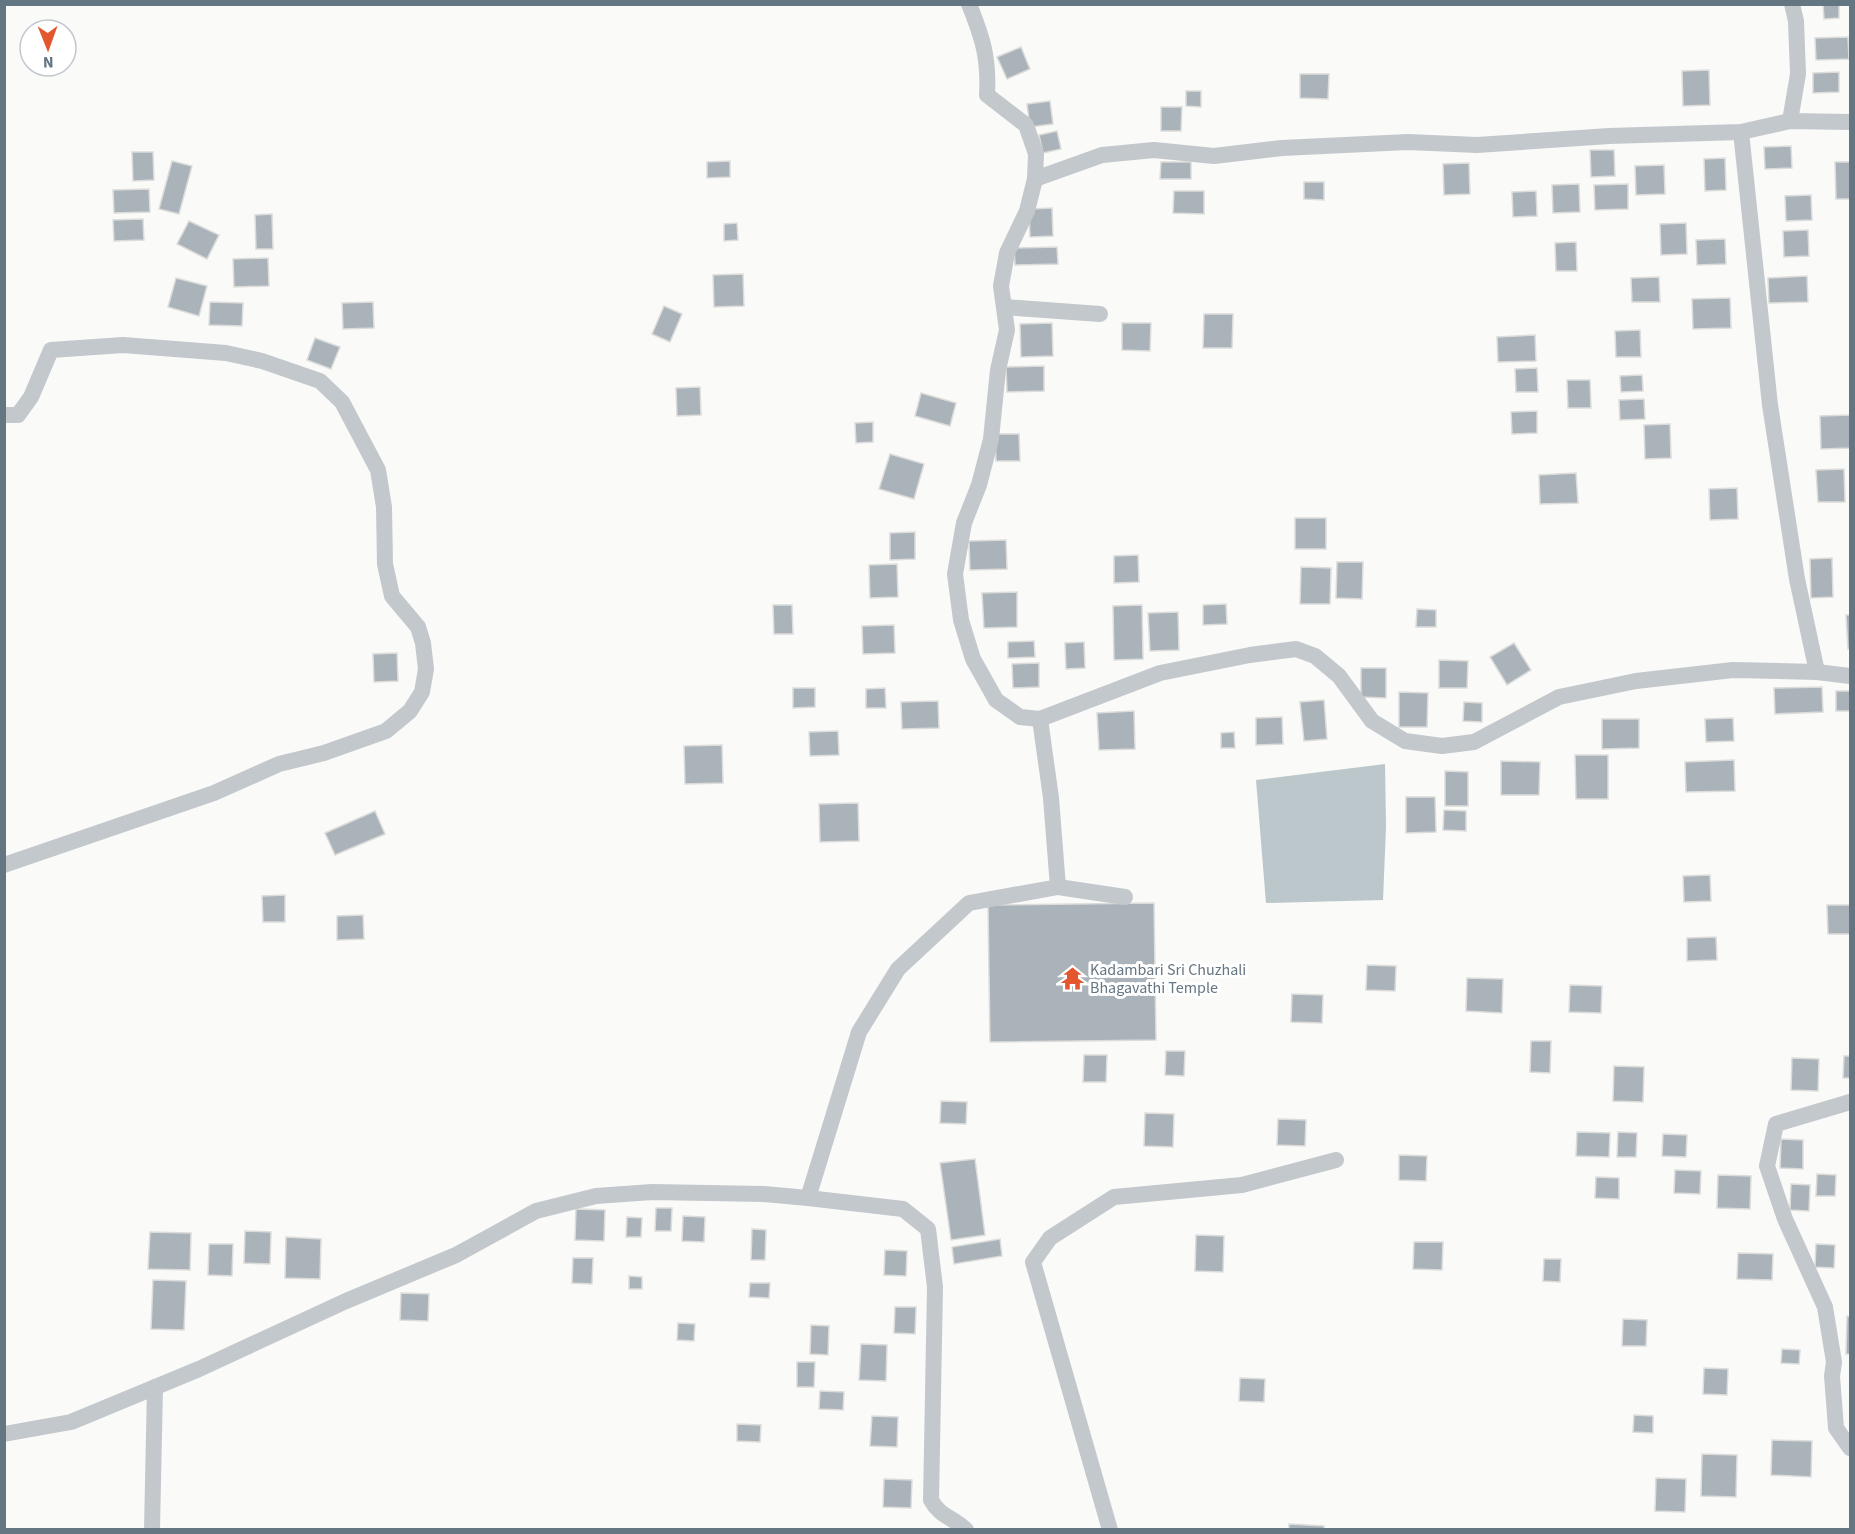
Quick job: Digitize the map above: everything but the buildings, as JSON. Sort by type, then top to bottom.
[{"type":"street","points":[[969,4],[981,33],[988,68],[987,96],[1026,125],[1036,154],[1035,179],[1027,212],[1007,253],[1001,286],[1007,330],[998,369],[991,439],[979,485],[964,523],[955,574],[961,620],[973,658],[996,700],[1020,717],[1040,719],[1160,673],[1250,655],[1296,649],[1315,656],[1339,676],[1372,721],[1405,741],[1442,746],[1474,742],[1559,697],[1636,681],[1733,670],[1817,672],[1851,676]]},
{"type":"street","points":[[1790,121],[1798,74],[1796,21],[1792,4]]},
{"type":"street","points":[[1035,179],[1102,155],[1154,150],[1214,156],[1282,148],[1408,142],[1477,145],[1609,136],[1741,132],[1790,121],[1851,122]]},
{"type":"street","points":[[1741,132],[1770,405],[1797,579],[1817,672]]},
{"type":"street","points":[[1004,307],[1100,314]]},
{"type":"street","points":[[4,415],[18,415],[31,397],[51,350],[123,345],[226,353],[262,361],[320,381],[342,402],[378,470],[384,507],[385,564],[392,596],[418,627],[426,669],[422,692],[416,702],[410,711],[386,731],[324,753],[279,764],[214,793],[4,865]]},
{"type":"street","points":[[1040,719],[1051,798],[1058,887]]},
{"type":"street","points":[[808,1198],[859,1032],[898,969],[969,903],[1058,887],[1125,897]]},
{"type":"street","points":[[1851,1102],[1776,1124],[1767,1166],[1785,1219],[1825,1307],[1834,1362],[1832,1376],[1836,1428],[1851,1448]]},
{"type":"street","points":[[1110,1530],[1033,1262],[1050,1239],[1114,1197],[1242,1185],[1336,1160]]},
{"type":"street","points":[[4,1434],[71,1422],[155,1387],[346,1301],[456,1255],[536,1211],[596,1196],[652,1192],[764,1194],[808,1198],[903,1209],[928,1229],[935,1287],[931,1500],[937,1511],[961,1524],[966,1530]]},
{"type":"street","points":[[152,1530],[155,1387]]},
{"type":"shaded area","points":[[1385,764],[1386,827],[1383,900],[1266,903],[1256,780]]},
{"type":"place","name":"Kadambari Sri Chuzhali Bhagavathi Temple","points":[[1072,979]]}]
